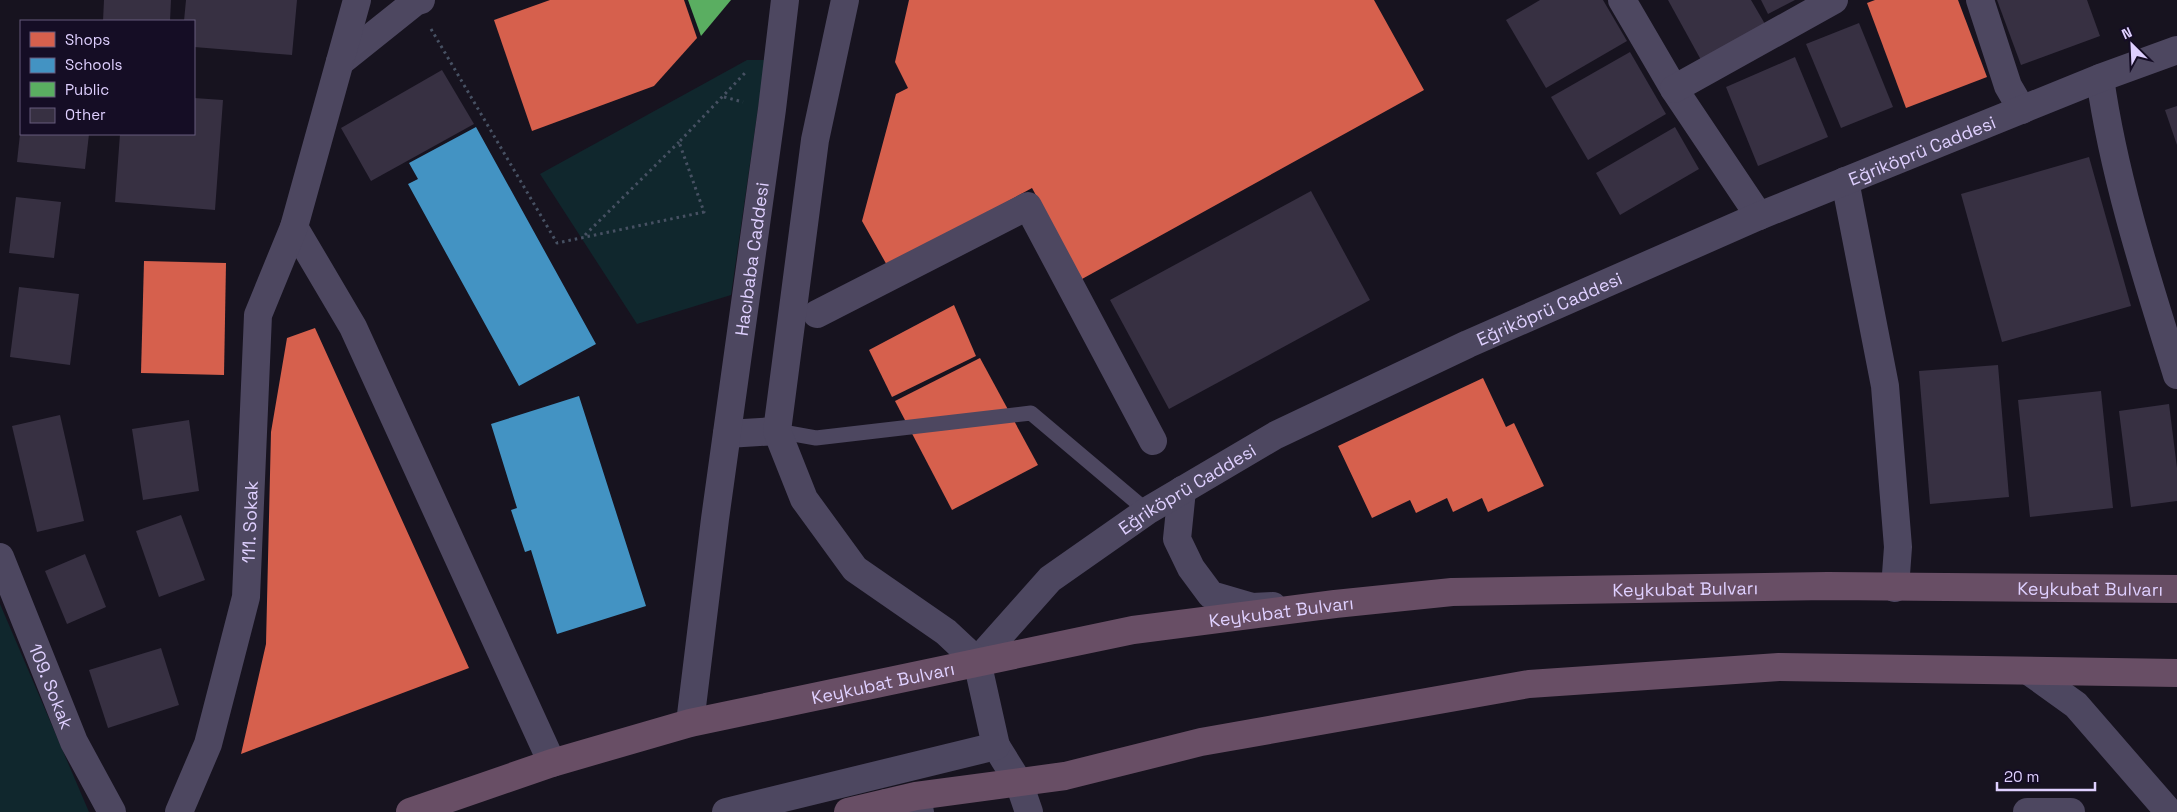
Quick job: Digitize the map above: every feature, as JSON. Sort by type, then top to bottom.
[{"type":"highway","name":"Keykubat Bulvarı","points":[[410,812],[552,763],[690,723],[977,661],[1133,630],[1335,604],[1452,592],[1828,586],[1895,588],[2177,588]]},
{"type":"highway","points":[[848,812],[916,796],[1065,776],[1201,742],[1529,684],[1779,667],[2177,673]]},
{"type":"street","name":"111. Sokak","points":[[179,812],[208,744],[246,597],[258,315],[294,227],[357,0]]},
{"type":"street","name":"Hacıbaba Caddesi","points":[[690,723],[714,519],[772,109],[785,0]]},
{"type":"street","points":[[845,0],[815,140],[777,431],[804,499],[855,569],[946,632],[977,661],[996,746],[1019,782],[1029,812]]},
{"type":"street","points":[[1622,0],[1674,89],[1759,216]]},
{"type":"street","points":[[1674,89],[1834,0]]},
{"type":"street","points":[[1980,0],[2008,86],[2022,110]]},
{"type":"street","points":[[340,62],[416,1]]},
{"type":"street","name":"Eğriköprü Caddesi","points":[[977,661],[1050,579],[1147,511],[1276,435],[1468,344],[1759,216],[2100,78],[2177,50]]},
{"type":"street","points":[[2100,78],[2105,117],[2146,278],[2177,375]]},
{"type":"street","points":[[1846,180],[1885,386],[1898,547],[1895,588]]},
{"type":"street","points":[[817,314],[1028,206],[1154,441]]},
{"type":"street","points":[[294,227],[353,327],[552,763]]},
{"type":"street","points":[[726,434],[777,431]]},
{"type":"street","points":[[1182,490],[1177,539],[1191,568],[1211,595],[1252,607],[1335,604]]},
{"type":"street","name":"109. Sokak","points":[[0,557],[74,742],[112,812]]},
{"type":"street","points":[[2030,672],[2076,705],[2169,812]]},
{"type":"street","points":[[726,812],[996,746]]},
{"type":"street","points":[[886,803],[920,812]]},
{"type":"street","points":[[2174,812],[2177,807]]},
{"type":"street","points":[[2027,812],[2071,812]]},
{"type":"lane","points":[[777,431],[816,438],[1031,413],[1147,511]]},
{"type":"path","points":[[416,1],[557,243],[704,212],[679,142]]},
{"type":"path","points":[[585,236],[747,71]]},
{"type":"green space","points":[[747,60],[765,60],[731,295],[637,324],[540,174]]},
{"type":"green space","points":[[0,604],[89,812],[0,812]]},
{"type":"building: Shops","points":[[550,0],[684,0],[697,38],[654,86],[532,131],[494,20]]},
{"type":"building: Shops","points":[[909,0],[1374,0],[1424,90],[1082,279],[1032,188],[888,267],[862,221],[896,94],[908,88],[895,62]]},
{"type":"building: Shops","points":[[1875,0],[1958,0],[1987,77],[1906,108],[1867,3]]},
{"type":"building: Shops","points":[[144,261],[226,263],[224,375],[141,373]]},
{"type":"building: Shops","points":[[954,305],[976,356],[892,397],[869,350]]},
{"type":"building: Shops","points":[[315,328],[469,668],[241,754],[266,644],[271,432],[287,338]]},
{"type":"building: Shops","points":[[980,358],[1038,465],[952,510],[895,401]]},
{"type":"building: Shops","points":[[1483,378],[1506,427],[1514,423],[1544,486],[1488,512],[1482,498],[1453,512],[1447,498],[1416,513],[1410,500],[1372,518],[1338,446]]},
{"type":"building: Schools","points":[[476,127],[596,344],[519,386],[408,184],[418,179],[409,163]]},
{"type":"building: Schools","points":[[579,396],[646,606],[557,634],[531,550],[525,552],[511,510],[517,508],[491,424]]},
{"type":"building: Public","points":[[688,0],[731,0],[701,36]]},
{"type":"building: Other","points":[[104,0],[171,0],[170,20],[103,20]]},
{"type":"building: Other","points":[[186,0],[297,0],[292,55],[195,47],[195,20],[184,20]]},
{"type":"building: Other","points":[[1540,0],[1603,0],[1627,41],[1546,88],[1506,20]]},
{"type":"building: Other","points":[[1668,0],[1751,0],[1765,24],[1701,60]]},
{"type":"building: Other","points":[[1761,0],[1795,0],[1768,14]]},
{"type":"building: Other","points":[[1997,0],[2087,0],[2100,36],[2021,65]]},
{"type":"building: Other","points":[[1859,23],[1893,107],[1841,128],[1806,44]]},
{"type":"building: Other","points":[[1630,52],[1666,114],[1588,160],[1551,97]]},
{"type":"building: Other","points":[[1795,57],[1828,137],[1758,166],[1726,87]]},
{"type":"building: Other","points":[[442,70],[474,124],[371,181],[341,128]]},
{"type":"building: Other","points":[[195,98],[223,100],[215,210],[115,202],[120,135],[195,135]]},
{"type":"building: Other","points":[[2177,106],[2177,145],[2165,110]]},
{"type":"building: Other","points":[[1675,127],[1699,169],[1620,215],[1596,173]]},
{"type":"building: Other","points":[[20,134],[89,135],[85,169],[17,162]]},
{"type":"building: Other","points":[[2089,157],[2131,306],[2002,342],[1961,194]]},
{"type":"building: Other","points":[[1311,191],[1370,300],[1169,409],[1110,300]]},
{"type":"building: Other","points":[[16,197],[61,202],[54,258],[9,253]]},
{"type":"building: Other","points":[[19,287],[79,294],[70,365],[10,357]]},
{"type":"building: Other","points":[[1998,365],[2009,497],[1930,504],[1919,371]]},
{"type":"building: Other","points":[[2101,391],[2113,508],[2030,517],[2018,400]]},
{"type":"building: Other","points":[[2169,404],[2177,468],[2177,501],[2131,507],[2119,411]]},
{"type":"building: Other","points":[[60,415],[84,521],[37,532],[12,426]]},
{"type":"building: Other","points":[[189,420],[199,491],[143,500],[132,429]]},
{"type":"building: Other","points":[[181,515],[205,580],[159,597],[136,531]]},
{"type":"building: Other","points":[[85,554],[106,607],[67,624],[45,571]]},
{"type":"building: Other","points":[[161,648],[179,705],[108,728],[89,670]]}]
